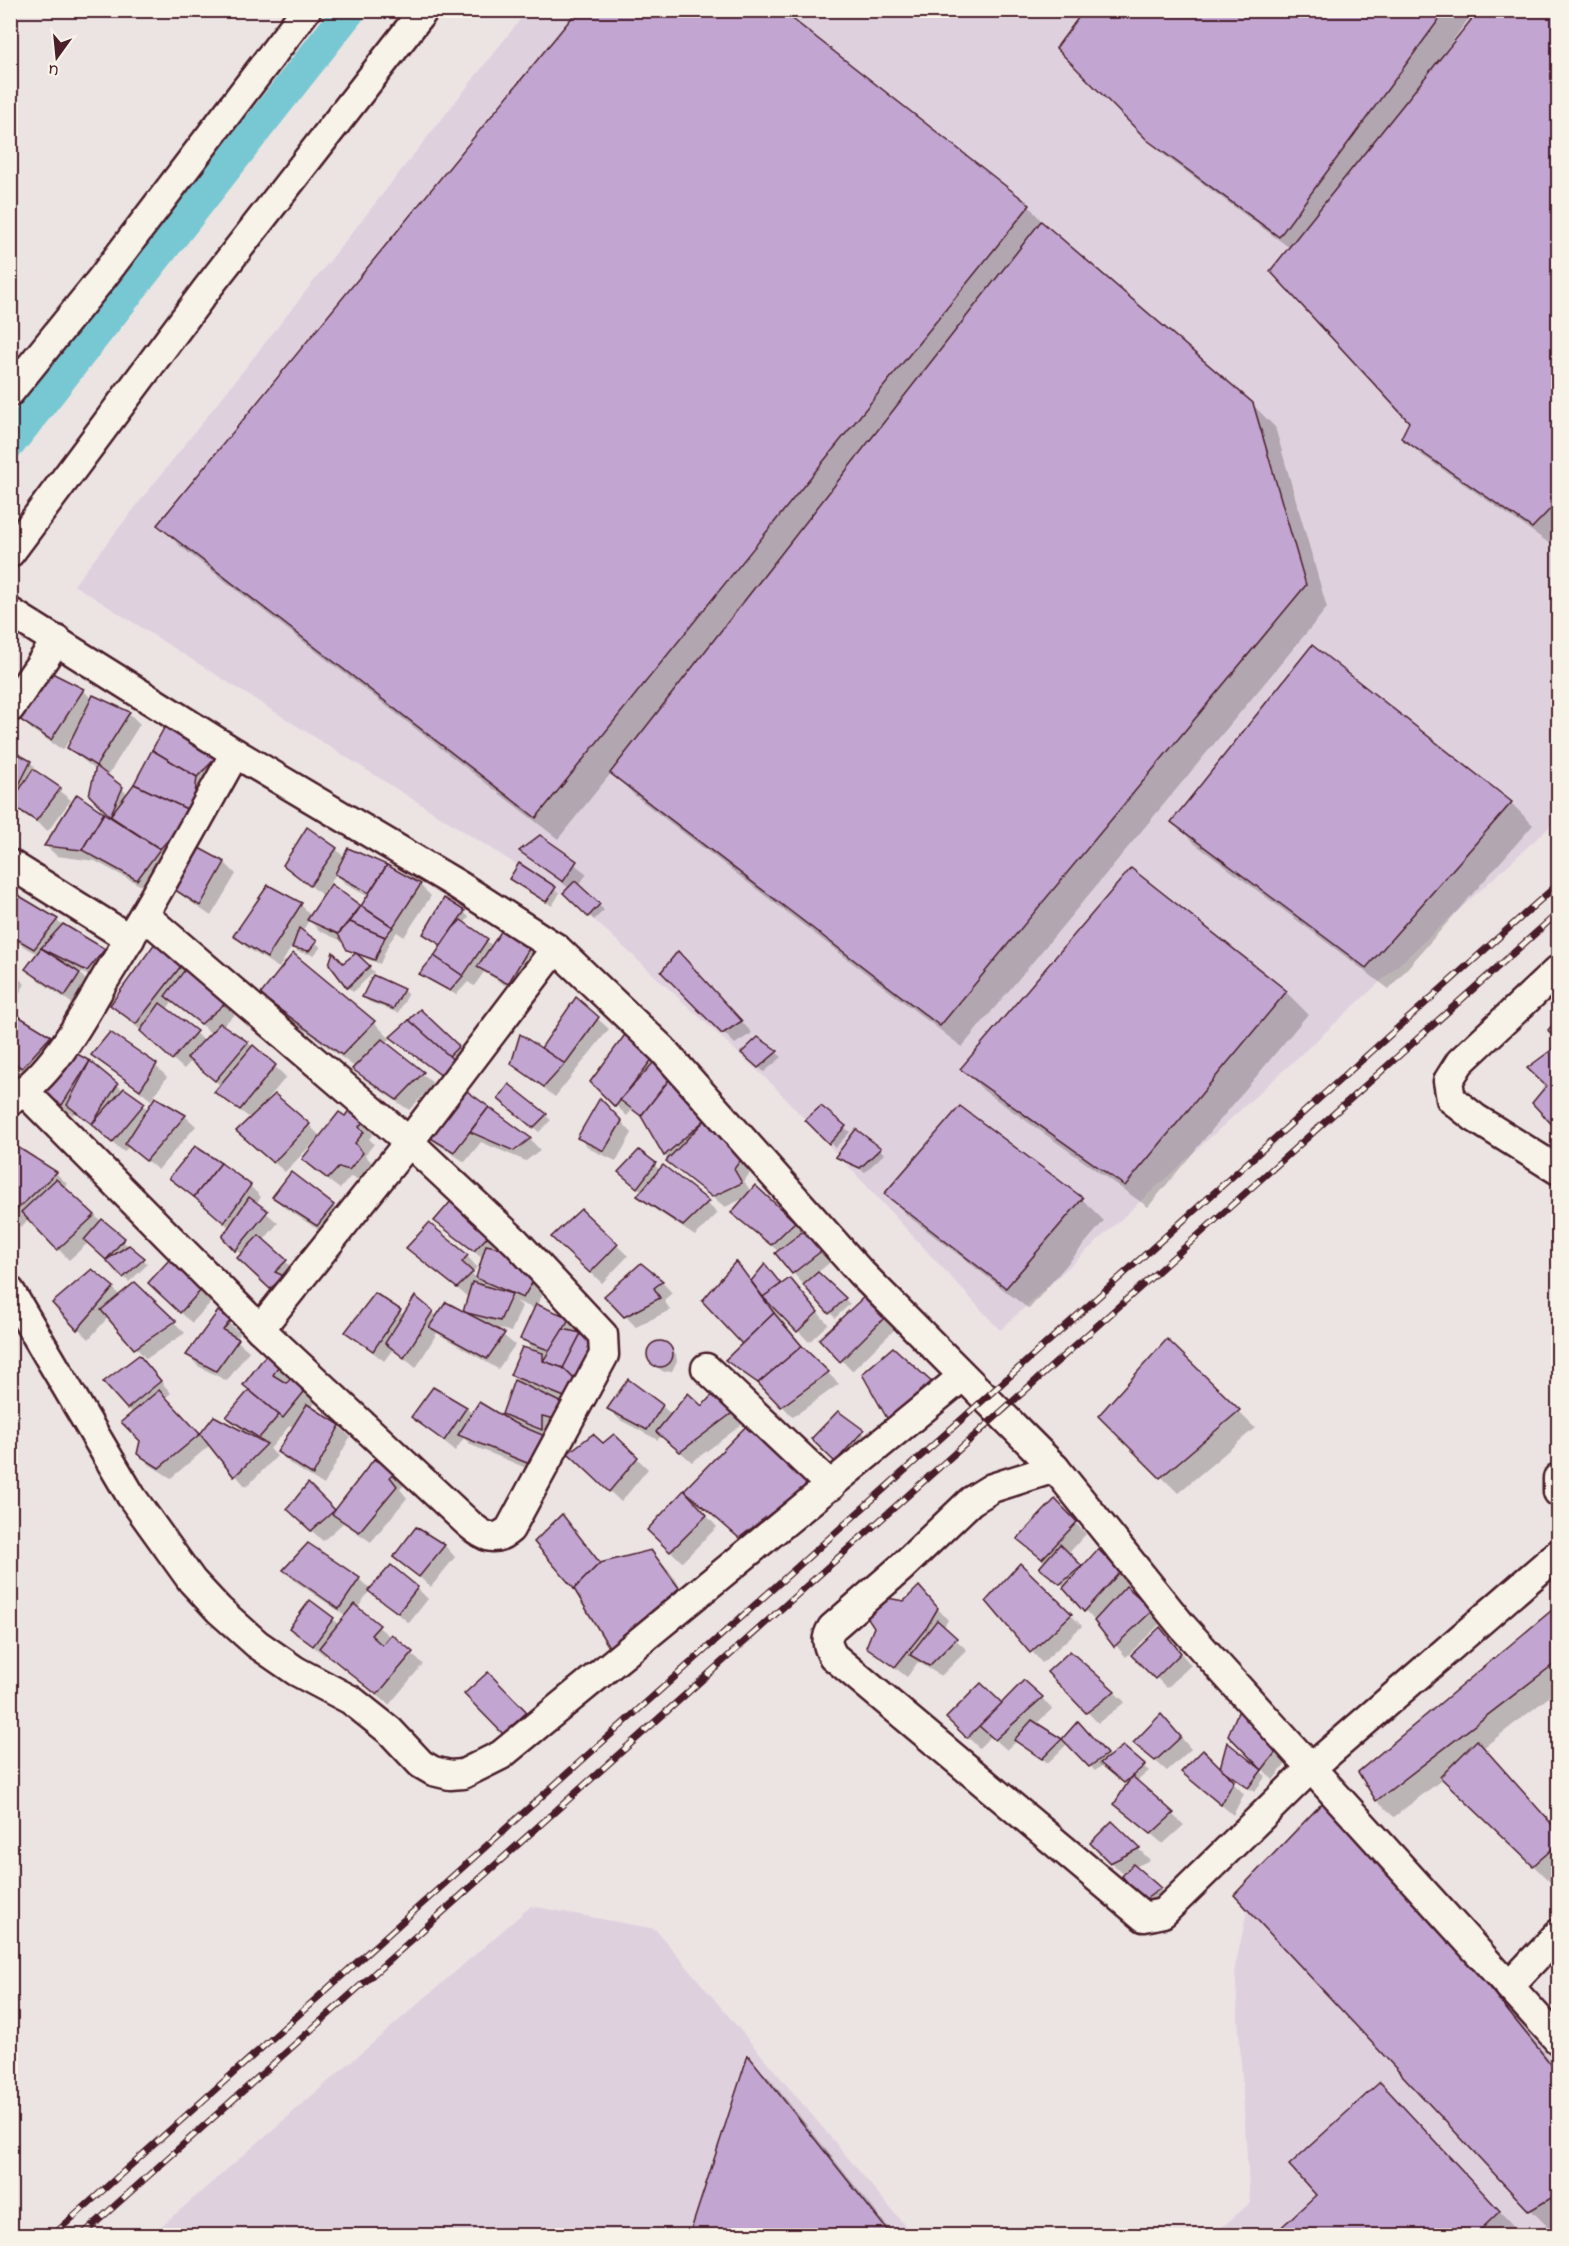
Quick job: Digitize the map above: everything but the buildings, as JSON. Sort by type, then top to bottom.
[{"type":"street","points":[[10,392],[102,278],[306,10]]},
{"type":"street","points":[[10,553],[206,290],[424,10]]},
{"type":"street","points":[[10,612],[235,753],[458,885],[556,948],[663,1048],[861,1272],[1054,1468],[1182,1626],[1558,2040]]},
{"type":"street","points":[[10,708],[57,640]]},
{"type":"street","points":[[10,864],[137,927],[409,1142],[516,1242],[603,1335],[604,1355],[510,1528],[492,1539],[481,1535],[260,1329],[18,1097],[65,1042],[137,927],[235,753]]},
{"type":"street","points":[[260,1329],[409,1142],[556,948]]},
{"type":"street","points":[[1558,970],[1460,1062],[1448,1081],[1451,1099],[1475,1118],[1558,1170]]},
{"type":"street","points":[[10,1291],[131,1496],[192,1581],[257,1644],[296,1671],[351,1700],[390,1731],[421,1764],[433,1771],[450,1775],[463,1774],[501,1755],[962,1377]]},
{"type":"street","points":[[706,1368],[831,1486]]},
{"type":"street","points":[[1054,1468],[992,1488],[971,1501],[902,1567],[832,1628],[827,1635],[827,1645],[833,1656],[1144,1917],[1163,1913],[1310,1769],[1558,1554]]},
{"type":"street","points":[[1558,1478],[1558,1492]]},
{"type":"street","points":[[1510,1985],[1558,1934]]},
{"type":"shaded area","points":[[527,11],[1558,11],[1558,819],[1000,1330],[774,1086],[574,901],[74,585]]},
{"type":"shaded area","points":[[1334,1794],[1558,2013],[1558,2221],[1543,2236],[1212,2236],[1250,2203],[1235,1968],[1251,1893]]},
{"type":"shaded area","points":[[531,1906],[655,1929],[913,2235],[150,2236]]},
{"type":"waterway","points":[[10,443],[350,10]]},
{"type":"railway","points":[[52,2236],[1558,884]]},
{"type":"railway","points":[[81,2236],[1558,913]]}]
